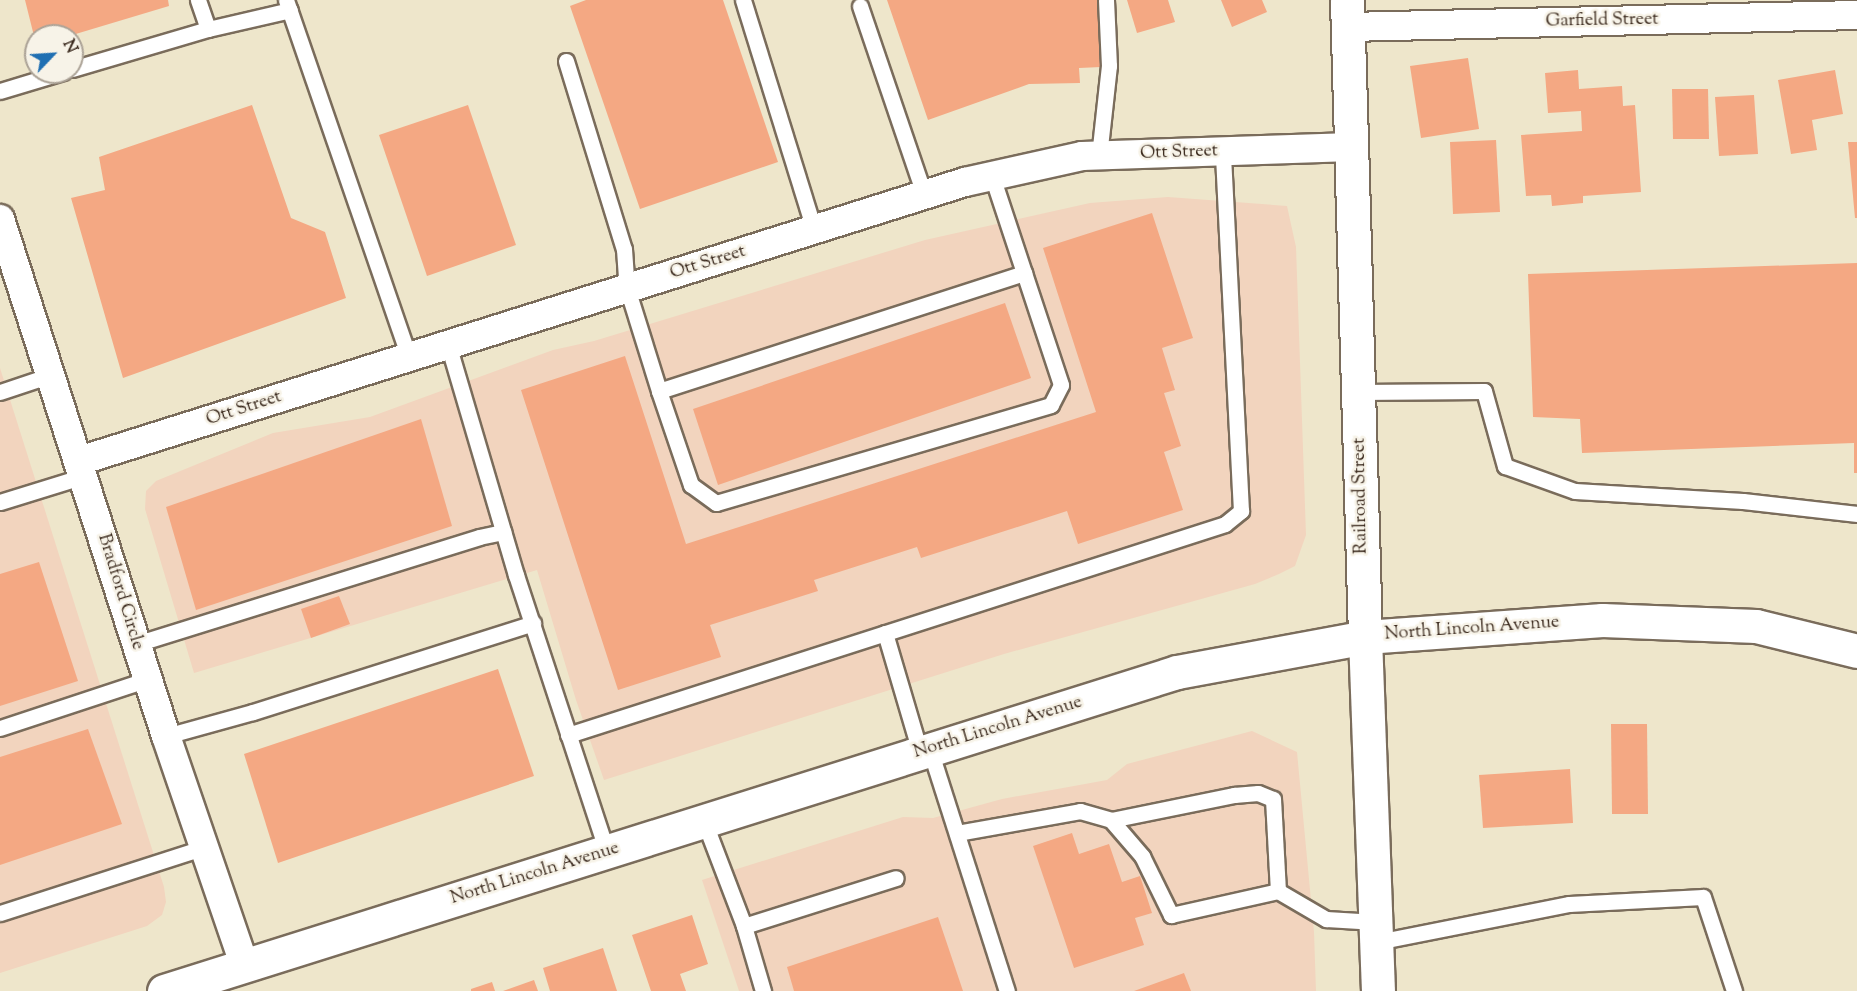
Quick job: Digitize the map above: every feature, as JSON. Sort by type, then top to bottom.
[{"type":"main road","name":"Railroad Street","points":[[1348,14],[1365,637],[1378,991]]},
{"type":"main road","name":"North Lincoln Avenue","points":[[164,991],[1177,672],[1365,637],[1602,620],[1756,626],[1857,651]]},
{"type":"street","name":"Garfield Street","points":[[1348,14],[1857,15]]},
{"type":"street","name":"Ott Street","points":[[81,468],[448,344],[924,194],[992,176],[1082,156],[1352,147]]},
{"type":"street","name":"Bradford Circle","points":[[0,219],[166,736],[244,964]]},
{"type":"lane","points":[[198,0],[208,29]]},
{"type":"lane","points":[[743,0],[814,230]]},
{"type":"lane","points":[[1099,156],[1109,66],[1106,0]]},
{"type":"lane","points":[[84,65],[288,5],[409,357]]},
{"type":"lane","points":[[860,6],[924,194]]},
{"type":"lane","points":[[566,61],[624,249],[627,288],[659,392],[691,485],[716,503],[1051,405],[1061,385],[992,176]]},
{"type":"lane","points":[[0,90],[24,83]]},
{"type":"lane","points":[[568,735],[1225,524],[1241,511],[1223,151]]},
{"type":"lane","points":[[659,392],[1024,273]]},
{"type":"lane","points":[[448,344],[503,532],[607,851]]},
{"type":"lane","points":[[0,392],[51,375]]},
{"type":"lane","points":[[1358,392],[1484,391],[1505,466],[1575,491],[1743,501],[1857,514]]},
{"type":"lane","points":[[0,502],[81,468]]},
{"type":"lane","points":[[136,644],[479,537],[503,532]]},
{"type":"lane","points":[[166,736],[253,712],[533,624]]},
{"type":"lane","points":[[885,633],[925,751],[957,833],[1007,991]]},
{"type":"lane","points":[[0,728],[148,680]]},
{"type":"lane","points":[[957,833],[1080,811],[1111,820],[1234,795],[1258,793],[1273,799],[1278,891]]},
{"type":"lane","points":[[1111,820],[1142,856],[1171,915],[1278,891],[1326,919],[1376,932],[1569,904],[1703,897],[1734,991]]},
{"type":"lane","points":[[704,821],[744,926],[763,991]]},
{"type":"lane","points":[[0,913],[205,847]]},
{"type":"lane","points":[[744,926],[896,878]]},
{"type":"shaded area","points":[[1168,197],[1287,206],[1296,247],[1306,535],[1295,566],[1279,574],[1255,584],[1004,654],[604,780],[576,700],[537,570],[194,673],[145,509],[146,491],[156,481],[273,433],[370,417],[553,350],[594,341],[925,240],[1090,203]]},
{"type":"shaded area","points":[[0,368],[164,887],[166,902],[162,915],[147,926],[0,973]]},
{"type":"shaded area","points":[[1252,731],[1297,752],[1314,932],[1316,991],[739,991],[702,880],[903,817],[933,818],[1002,799],[1107,780],[1127,764]]},
{"type":"building","points":[[25,0],[168,0],[169,6],[84,32],[84,24],[31,24]]},
{"type":"building","points":[[586,0],[723,0],[778,162],[640,209],[570,6]]},
{"type":"building","points":[[887,0],[1099,0],[1101,67],[1079,68],[1080,83],[1029,84],[928,120]]},
{"type":"building","points":[[1127,0],[1168,0],[1175,22],[1137,33]]},
{"type":"building","points":[[1221,0],[1262,0],[1267,12],[1232,27]]},
{"type":"building","points":[[1468,58],[1479,129],[1421,138],[1410,66]]},
{"type":"building","points":[[1578,70],[1579,89],[1622,86],[1623,106],[1635,105],[1641,192],[1583,196],[1583,203],[1552,206],[1551,195],[1526,196],[1521,135],[1582,131],[1581,111],[1548,113],[1545,73]]},
{"type":"building","points":[[1835,70],[1843,114],[1812,120],[1817,150],[1791,154],[1778,80]]},
{"type":"building","points":[[1672,89],[1708,89],[1709,139],[1673,139]]},
{"type":"building","points":[[1754,95],[1758,154],[1719,156],[1715,97]]},
{"type":"building","points":[[252,105],[291,218],[325,232],[346,298],[123,378],[71,198],[105,190],[99,157]]},
{"type":"building","points":[[468,105],[516,245],[427,276],[379,135]]},
{"type":"building","points":[[1496,140],[1500,212],[1453,214],[1450,142]]},
{"type":"building","points":[[1848,142],[1857,142],[1857,218],[1855,218]]},
{"type":"building","points":[[1152,213],[1193,338],[1162,348],[1175,390],[1164,393],[1181,446],[1164,452],[1183,510],[1078,544],[1067,511],[921,558],[917,547],[814,580],[818,591],[710,625],[721,657],[618,690],[521,390],[625,356],[686,544],[1096,412],[1043,248]]},
{"type":"building","points":[[1857,263],[1857,473],[1854,473],[1854,443],[1582,453],[1580,419],[1533,417],[1528,274]]},
{"type":"building","points":[[1005,303],[1031,378],[718,485],[693,409]]},
{"type":"building","points":[[421,419],[452,526],[196,610],[166,507]]},
{"type":"building","points":[[39,562],[78,681],[0,706],[0,574]]},
{"type":"building","points":[[339,596],[350,624],[311,638],[301,609]]},
{"type":"building","points":[[498,669],[534,776],[278,863],[244,754]]},
{"type":"building","points":[[1611,724],[1647,724],[1648,814],[1612,814]]},
{"type":"building","points":[[88,729],[122,824],[0,865],[0,757]]},
{"type":"building","points":[[1570,769],[1573,823],[1483,828],[1479,775]]},
{"type":"building","points":[[1072,833],[1079,854],[1109,844],[1122,882],[1140,876],[1152,913],[1135,918],[1144,945],[1074,968],[1033,846]]},
{"type":"building","points":[[692,915],[708,964],[680,974],[686,991],[651,991],[632,935]]},
{"type":"building","points":[[938,917],[963,991],[794,991],[787,967]]},
{"type":"building","points":[[603,948],[617,991],[550,991],[543,968]]},
{"type":"building","points":[[1184,973],[1191,991],[1134,991]]},
{"type":"building","points":[[534,980],[538,991],[503,991]]},
{"type":"building","points":[[492,982],[495,991],[471,991],[471,989]]}]
